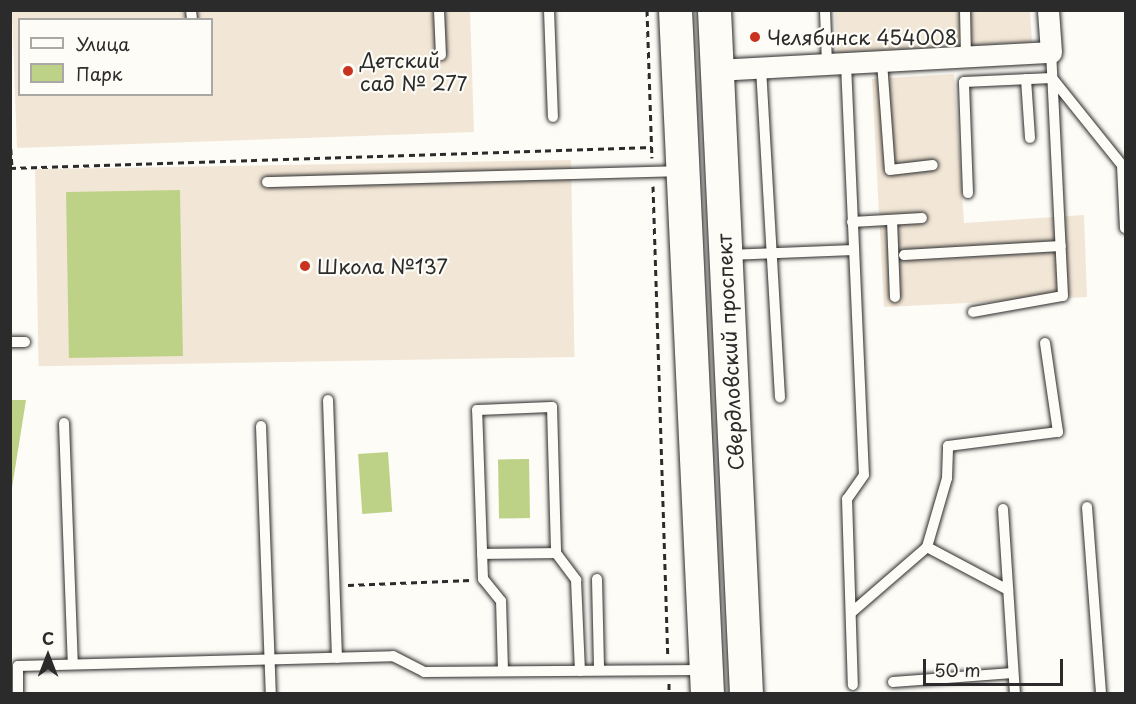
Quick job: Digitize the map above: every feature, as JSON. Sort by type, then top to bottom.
[{"type":"main road","name":"Свердловский проспект","points":[[675,10],[668,171],[706,682]]},
{"type":"main road","name":"Свердловский проспект","points":[[714,10],[746,693]]},
{"type":"street","points":[[717,70],[1051,52],[1048,10]]},
{"type":"lane","points":[[439,10],[441,55]]},
{"type":"lane","points":[[549,10],[553,117]]},
{"type":"lane","points":[[825,10],[836,64],[852,222],[864,475],[847,499],[853,685]]},
{"type":"lane","points":[[965,10],[966,57]]},
{"type":"lane","points":[[973,312],[1063,296],[1051,52]]},
{"type":"lane","points":[[882,62],[890,170],[933,165]]},
{"type":"lane","points":[[761,68],[780,397]]},
{"type":"lane","points":[[968,193],[964,82],[1052,78]]},
{"type":"lane","points":[[1052,78],[1122,165],[1125,228]]},
{"type":"lane","points":[[1026,79],[1030,138]]},
{"type":"lane","points":[[267,182],[668,171]]},
{"type":"lane","points":[[852,222],[922,218]]},
{"type":"lane","points":[[892,220],[895,297]]},
{"type":"lane","points":[[904,255],[1061,246]]},
{"type":"lane","points":[[726,255],[854,250]]},
{"type":"lane","points":[[10,342],[26,342]]},
{"type":"lane","points":[[852,612],[927,547],[947,478],[948,446],[1058,432],[1045,343]]},
{"type":"lane","points":[[328,400],[337,658]]},
{"type":"lane","points":[[503,671],[501,601],[483,579],[477,410],[552,407],[556,553],[576,580],[580,671]]},
{"type":"lane","points":[[64,423],[73,664]]},
{"type":"lane","points":[[261,426],[271,693]]},
{"type":"lane","points":[[1087,507],[1101,693]]},
{"type":"lane","points":[[1003,509],[1015,693]]},
{"type":"lane","points":[[927,547],[1008,590]]},
{"type":"lane","points":[[482,554],[556,553]]},
{"type":"lane","points":[[597,579],[599,670]]},
{"type":"lane","points":[[18,693],[18,666],[393,656],[424,672],[669,669],[706,682]]},
{"type":"lane","points":[[893,682],[1013,673]]},
{"type":"path","points":[[647,10],[652,147],[668,171],[669,693]]},
{"type":"path","points":[[10,138],[11,168],[652,147]]},
{"type":"path","points":[[335,586],[483,579]]},
{"type":"shaded area","name":"Детский сад № 277","points":[[12,11],[470,11],[474,132],[17,148]]},
{"type":"shaded area","points":[[835,11],[1030,11],[1032,42],[837,54]]},
{"type":"shaded area","points":[[954,74],[964,223],[1084,215],[1087,297],[884,307],[872,79]]},
{"type":"shaded area","name":"Школа №137","points":[[571,160],[574,357],[39,366],[35,169]]},
{"type":"green space","points":[[180,190],[183,356],[69,358],[66,192]]},
{"type":"green space","points":[[10,400],[26,400],[11,494]]},
{"type":"green space","points":[[388,452],[392,512],[362,514],[358,454]]},
{"type":"green space","points":[[529,459],[530,518],[499,519],[498,460]]},
{"type":"place","name":"Челябинск 454008","points":[[755,37]]},
{"type":"place","name":"Детский сад № 277","points":[[348,71]]},
{"type":"place","name":"Школа №137","points":[[305,266]]}]
